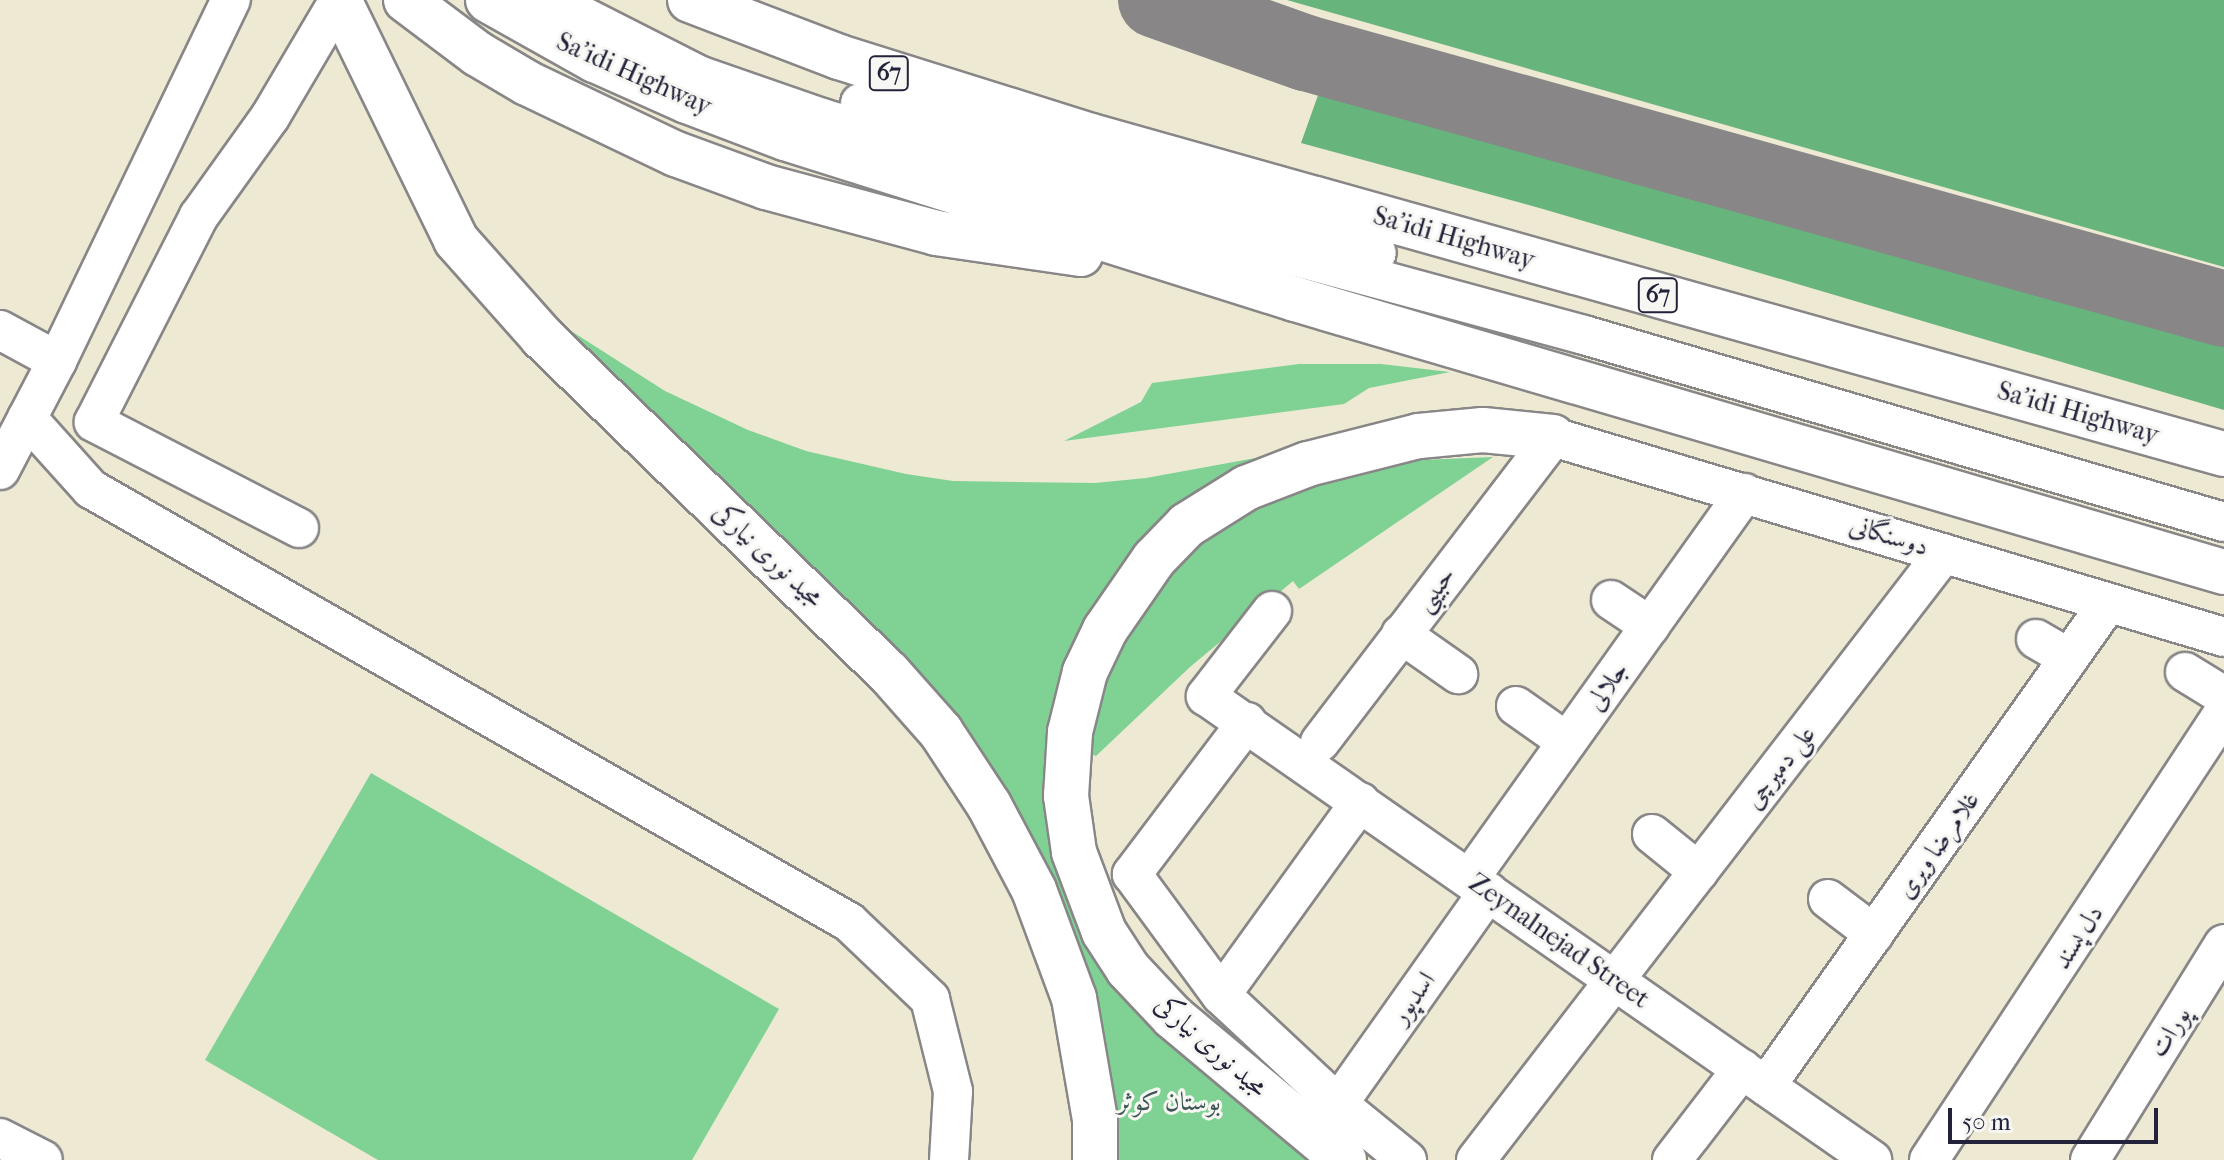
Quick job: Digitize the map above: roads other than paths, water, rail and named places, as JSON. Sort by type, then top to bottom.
[{"type":"main road","name":"مجید نوری نیارکی","points":[[339,0],[456,240],[542,337],[888,672],[941,732],[989,805],[1034,890],[1074,998],[1095,1120],[1095,1160]]},
{"type":"main road","points":[[406,0],[478,54],[554,97],[676,154],[766,187],[936,233],[1217,275],[2224,572]]},
{"type":"main road","name":"Sa'idi Highway","points":[[488,0],[595,60],[687,101],[785,138],[1217,275]]},
{"type":"main road","name":"Sa'idi Highway","points":[[690,0],[839,57],[1091,136],[2224,454]]},
{"type":"main road","name":"مجید نوری نیارکی","points":[[1344,1160],[1173,1017],[1128,969],[1104,932],[1074,852],[1066,796],[1070,732],[1085,672],[1105,630],[1154,559],[1187,525],[1246,488],[1308,464],[1419,436],[1483,430],[1553,437]]},
{"type":"street","points":[[0,470],[57,361],[231,0]]},
{"type":"street","points":[[299,528],[94,422],[199,216],[270,117],[339,0]]},
{"type":"street","points":[[551,0],[701,76],[822,118],[1131,212],[1598,339],[2224,522]]},
{"type":"street","points":[[603,0],[697,48],[787,82],[1588,312],[2224,501]]},
{"type":"street","points":[[0,330],[57,361]]},
{"type":"street","points":[[27,418],[91,489],[849,922],[930,999],[953,1091],[949,1160]]},
{"type":"street","name":"دوسنگانی","points":[[1553,437],[2224,637]]},
{"type":"street","name":"حبیبی","points":[[1320,742],[1553,437]]},
{"type":"street","name":"جلالی","points":[[1479,885],[1567,742],[1745,493]]},
{"type":"street","name":"علی دمیرچی","points":[[1476,1160],[1944,553]]},
{"type":"street","points":[[1611,600],[1650,626]]},
{"type":"street","name":"غلامرضا ویری","points":[[1672,1160],[1754,1077],[1874,934],[2108,603]]},
{"type":"street","name":"Zeynalnejad Street","points":[[1272,611],[1206,696],[1872,1160]]},
{"type":"street","points":[[1401,634],[1458,674]]},
{"type":"street","points":[[2036,639],[2069,658]]},
{"type":"street","points":[[2185,672],[2224,696]]},
{"type":"street","points":[[1516,706],[1567,742]]},
{"type":"street","name":"دل پسند","points":[[1929,1160],[2224,712]]},
{"type":"street","points":[[1247,722],[1132,874],[1221,995],[1338,1104],[1407,1160]]},
{"type":"street","points":[[1221,995],[1360,802]]},
{"type":"street","points":[[1652,834],[1699,872]]},
{"type":"street","name":"اسدپور","points":[[1338,1104],[1479,885]]},
{"type":"street","points":[[1828,899],[1874,934]]},
{"type":"street","name":"پورات","points":[[2090,1160],[2224,944]]},
{"type":"street","points":[[0,1138],[43,1160]]},
{"type":"park label","name":"بوستان کوثر","points":[[1169,1102]]}]
